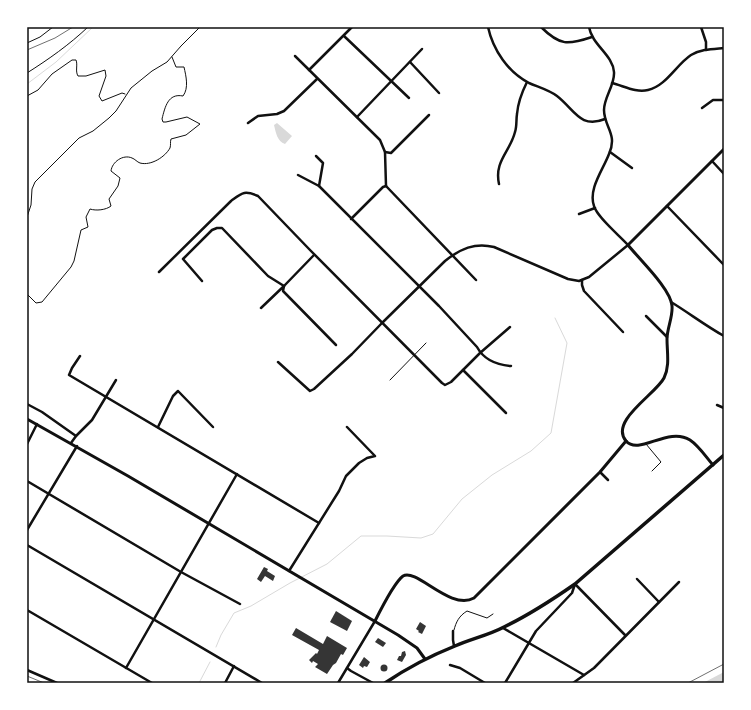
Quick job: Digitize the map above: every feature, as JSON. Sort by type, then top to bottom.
[{"type":"main road","points":[[385,683],[425,659],[454,646],[503,628],[537,610],[575,584],[724,455]]},
{"type":"street","points":[[309,70],[352,27]]},
{"type":"street","points":[[488,27],[493,44],[503,61],[527,82],[557,96],[584,121],[592,123],[606,119]]},
{"type":"street","points":[[541,27],[554,38],[563,43],[574,43],[592,37]]},
{"type":"street","points":[[589,27],[592,37],[610,60],[614,72],[605,106],[606,119],[612,137],[612,144],[594,189],[592,197],[594,208],[665,289],[671,302],[672,313],[667,337],[667,364],[664,377],[655,390],[626,420],[623,431],[626,441],[635,445],[646,444],[663,437],[680,436],[690,440],[713,464]]},
{"type":"street","points":[[701,27],[706,42],[706,50]]},
{"type":"street","points":[[344,36],[409,98]]},
{"type":"street","points":[[612,83],[634,90],[648,90],[660,84],[680,64],[692,55],[706,50],[724,48]]},
{"type":"street","points":[[357,117],[422,49]]},
{"type":"street","points":[[295,56],[380,140],[385,152],[386,186],[429,229],[476,280]]},
{"type":"street","points":[[410,62],[439,93]]},
{"type":"street","points":[[248,123],[258,116],[277,114],[284,111],[317,78]]},
{"type":"street","points":[[499,184],[497,173],[499,163],[514,137],[518,104],[527,82]]},
{"type":"street","points":[[702,108],[713,100],[724,100]]},
{"type":"street","points":[[385,152],[390,153],[429,115]]},
{"type":"street","points":[[278,362],[310,391],[314,389],[358,348],[452,255],[469,246],[488,246],[507,252],[575,281],[589,278],[628,245],[724,149]]},
{"type":"street","points":[[610,152],[632,168]]},
{"type":"street","points":[[316,156],[323,163],[319,186]]},
{"type":"street","points":[[712,161],[724,174]]},
{"type":"street","points":[[298,174],[304,179],[319,186],[419,286],[477,347],[480,353],[498,365],[511,366]]},
{"type":"street","points":[[351,219],[383,187],[386,186]]},
{"type":"street","points":[[159,272],[231,201],[240,194],[249,192],[258,196],[438,381],[445,385],[451,382],[480,353],[510,327]]},
{"type":"street","points":[[667,206],[724,265]]},
{"type":"street","points":[[578,214],[594,208]]},
{"type":"street","points":[[202,281],[183,259],[212,230],[222,228],[264,272],[276,282],[284,286]]},
{"type":"street","points":[[260,308],[314,255]]},
{"type":"street","points":[[582,280],[584,291],[623,332]]},
{"type":"street","points":[[284,286],[284,291],[336,345]]},
{"type":"street","points":[[671,302],[724,336]]},
{"type":"street","points":[[646,316],[667,337]]},
{"type":"street","points":[[80,356],[69,375],[319,523]]},
{"type":"street","points":[[463,370],[506,413]]},
{"type":"street","points":[[71,443],[92,420],[116,380]]},
{"type":"street","points":[[158,428],[173,396],[178,391],[214,427]]},
{"type":"street","points":[[27,404],[42,412],[76,436]]},
{"type":"street","points":[[717,405],[724,408]]},
{"type":"street","points":[[27,419],[77,446],[375,621],[412,644],[425,659]]},
{"type":"street","points":[[27,444],[37,424]]},
{"type":"street","points":[[289,571],[351,470],[363,460],[375,456],[347,427]]},
{"type":"street","points":[[338,683],[403,577],[410,575],[458,600],[468,600],[474,598],[600,472],[626,441]]},
{"type":"street","points":[[27,530],[77,446]]},
{"type":"street","points":[[600,472],[608,480]]},
{"type":"street","points":[[126,668],[237,474]]},
{"type":"street","points":[[27,481],[181,572],[240,604]]},
{"type":"street","points":[[27,545],[262,683]]},
{"type":"street","points":[[637,579],[659,602]]},
{"type":"street","points":[[573,683],[594,668],[679,582]]},
{"type":"street","points":[[505,683],[536,631],[572,594],[575,584],[625,636]]},
{"type":"street","points":[[27,610],[152,683]]},
{"type":"street","points":[[503,628],[584,675]]},
{"type":"street","points":[[453,631],[454,646]]},
{"type":"street","points":[[450,665],[460,668],[485,683]]},
{"type":"street","points":[[225,683],[234,666]]},
{"type":"street","points":[[347,668],[351,672],[373,683]]},
{"type":"street","points":[[27,670],[57,683]]},
{"type":"lane","points":[[390,380],[426,343]]},
{"type":"lane","points":[[646,444],[661,462],[652,471]]},
{"type":"lane","points":[[453,631],[462,614],[467,612],[487,618],[493,614]]},
{"type":"path","points":[[27,43],[40,37],[53,27]]},
{"type":"path","points":[[27,73],[52,57],[88,27]]},
{"type":"path","points":[[27,217],[31,205],[32,189],[35,182],[79,138],[93,131],[110,118],[131,88],[172,57],[180,46],[200,27]]},
{"type":"path","points":[[27,294],[36,303],[42,302],[60,281],[74,261],[81,230],[88,227],[86,217],[90,209],[107,209],[111,206],[109,199],[118,186],[120,178],[111,171],[115,163],[125,157],[131,157],[142,164],[153,162],[161,158],[169,149],[171,139],[186,135],[200,124],[187,117],[166,122],[162,119],[167,102],[173,96],[183,96],[186,92],[184,68],[176,67],[172,57]]},
{"type":"path","points":[[27,96],[38,90],[52,74],[72,60],[76,60],[77,62],[76,72],[78,76],[86,76],[105,70],[106,76],[99,96],[102,101],[126,94]]},
{"type":"shaded area","points":[[277,123],[292,136],[285,144],[280,141],[277,136],[274,125]]},
{"type":"shaded area","points":[[724,672],[724,683],[703,683]]},
{"type":"building","points":[[264,567],[275,576],[273,581],[265,576],[261,582],[257,579]]},
{"type":"building","points":[[336,611],[352,621],[347,631],[330,622]]},
{"type":"building","points":[[420,622],[426,626],[422,634],[416,629]]},
{"type":"building","points":[[296,628],[323,644],[327,636],[347,648],[327,674],[315,667],[318,664],[313,661],[312,663],[309,660],[316,653],[317,654],[319,650],[292,635]]},
{"type":"building","points":[[378,638],[386,643],[383,647],[375,642]]},
{"type":"building","points":[[405,651],[406,655],[402,662],[397,660],[399,656],[401,656],[402,652]]},
{"type":"building","points":[[364,657],[370,662],[367,667],[364,666],[363,668],[359,665]]},
{"type":"building","points":[[384,665],[387,668],[384,671],[381,668]]},
{"type":"waterway","points":[[27,84],[56,62],[93,27]]},
{"type":"waterway","points":[[216,647],[234,613],[251,606],[290,583],[327,564],[361,536],[421,538],[433,534],[462,499],[492,475],[531,451],[551,433],[567,343],[555,318]]},
{"type":"waterway","points":[[199,683],[210,662]]},
{"type":"railway","points":[[27,50],[55,38],[73,27]]},
{"type":"railway","points":[[688,683],[724,664]]},
{"type":"railway","points":[[27,676],[44,683]]}]
